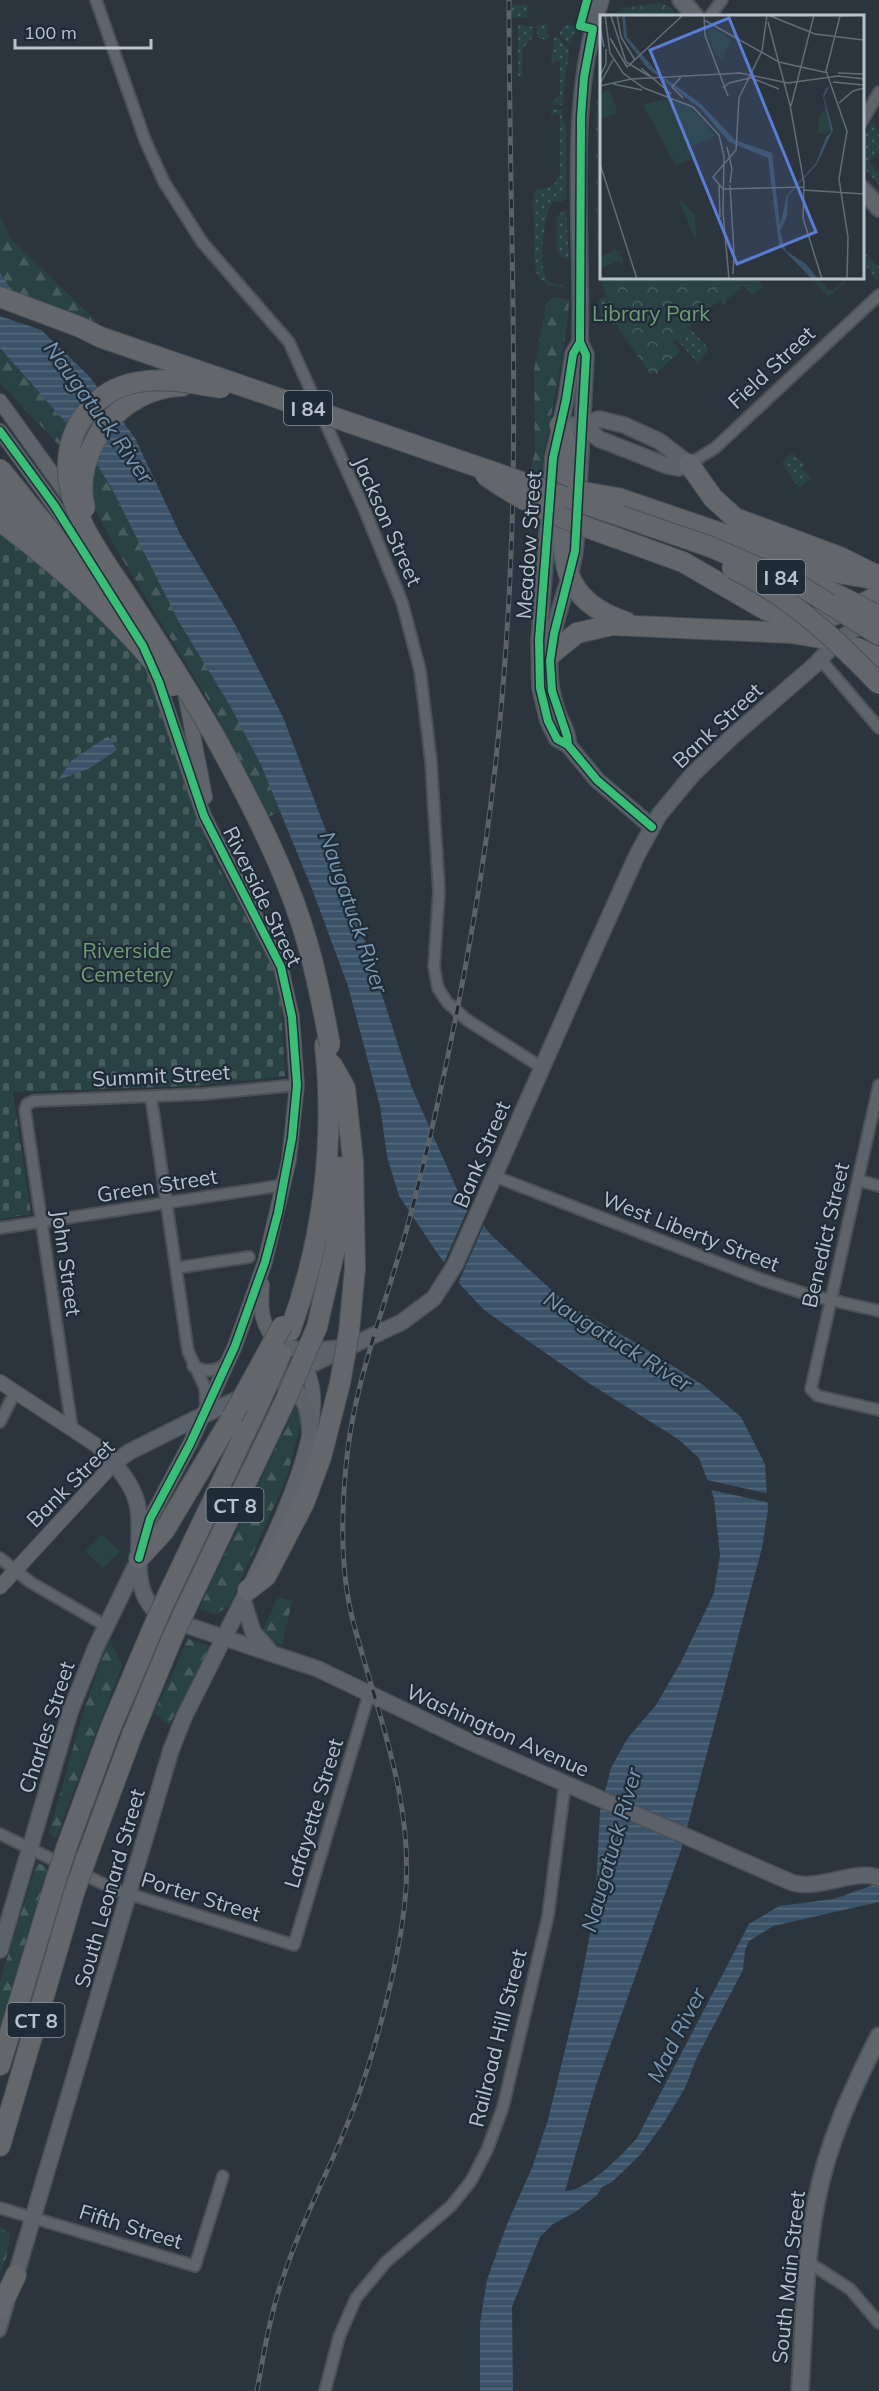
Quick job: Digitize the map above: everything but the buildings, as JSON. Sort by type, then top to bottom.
[{"type":"highway","points":[[0,297],[80,327],[100,337]]},
{"type":"highway","name":"I 84","points":[[0,304],[536,486],[617,506],[842,597],[879,615]]},
{"type":"highway","points":[[198,707],[80,516],[68,473],[70,443],[75,429],[98,399],[124,385],[140,381],[174,381],[268,394]]},
{"type":"highway","points":[[139,1558],[164,1531],[264,1363],[285,1335],[316,1239],[325,1192],[329,1144],[325,1045],[303,940],[252,802],[219,735],[93,531],[83,502],[82,488],[87,461],[97,437],[113,416],[134,400],[160,389],[176,386],[268,394]]},
{"type":"highway","name":"I 84","points":[[268,394],[676,534],[793,582],[879,634]]},
{"type":"highway","points":[[560,425],[569,452],[563,552],[570,578],[581,594],[599,609],[621,621],[639,625]]},
{"type":"highway","points":[[467,462],[504,489],[535,507],[683,562],[760,606],[781,615],[813,620],[854,608],[879,595]]},
{"type":"highway","points":[[689,464],[713,498],[735,518],[840,557],[875,576]]},
{"type":"highway","points":[[0,469],[108,603]]},
{"type":"highway","name":"CT 8","points":[[0,496],[108,603],[198,707],[252,807],[304,933],[319,989],[332,1065],[339,1200],[336,1244],[317,1327],[285,1401],[173,1636],[132,1735],[74,1893],[0,2146]]},
{"type":"highway","points":[[617,506],[838,573],[867,580],[875,576]]},
{"type":"highway","points":[[0,515],[110,615],[172,685],[229,771],[280,873]]},
{"type":"highway","points":[[0,522],[35,547]]},
{"type":"highway","points":[[676,534],[700,551],[756,581],[794,607],[839,643],[879,684]]},
{"type":"highway","points":[[550,655],[570,637],[586,629],[612,624],[791,633],[827,639],[857,648],[879,658]]},
{"type":"highway","points":[[245,1595],[266,1576],[304,1503],[321,1457],[351,1340],[355,1268],[353,1161],[345,1088],[332,1065]]},
{"type":"highway","name":"CT 8","points":[[0,2065],[67,1846],[111,1727],[166,1599],[257,1408],[285,1335]]},
{"type":"highway","points":[[0,2309],[16,2275]]},
{"type":"main road","name":"Meadow Street","points":[[568,745],[552,691],[550,655],[570,578],[576,541],[586,356],[580,342],[582,93],[590,41],[601,0]]},
{"type":"main road","points":[[681,0],[694,15]]},
{"type":"main road","points":[[864,191],[879,208]]},
{"type":"main road","name":"Meadow Street","points":[[580,342],[573,354],[554,452],[550,488],[538,674],[541,697],[548,721],[557,739],[568,745],[593,776],[652,827]]},
{"type":"main road","points":[[560,425],[583,426],[599,419],[624,424],[659,441],[689,464]]},
{"type":"main road","points":[[583,426],[599,439],[668,466],[679,468],[689,464]]},
{"type":"main road","name":"Bank Street","points":[[114,1463],[129,1452],[205,1410],[307,1368],[351,1340],[420,1311],[434,1298],[449,1277],[541,1067],[652,827],[665,806],[702,765],[845,635],[879,615]]},
{"type":"main road","points":[[285,1335],[310,1351],[351,1340]]},
{"type":"main road","points":[[272,1384],[291,1386],[298,1392],[307,1409],[310,1432]]},
{"type":"main road","name":"Washington Avenue","points":[[114,1463],[129,1483],[136,1500],[142,1590],[156,1612],[168,1620],[318,1669],[468,1741],[799,1884],[818,1885],[866,1875],[879,1878]]},
{"type":"main road","name":"Charles Street","points":[[0,1950],[70,1712],[106,1626],[139,1558]]},
{"type":"main road","points":[[245,1595],[253,1632],[277,1655]]},
{"type":"main road","name":"South Leonard Street","points":[[16,2275],[177,1733],[245,1595]]},
{"type":"main road","name":"South Main Street","points":[[800,2391],[808,2262],[816,2202],[831,2146],[845,2106],[879,2036]]},
{"type":"street","name":"Jackson Street","points":[[96,0],[145,140],[164,182],[206,248],[289,342],[365,511],[406,613],[420,670],[432,773],[439,891],[434,967],[438,988],[447,1002],[475,1026],[541,1067]]},
{"type":"street","points":[[711,15],[722,0]]},
{"type":"street","points":[[864,118],[879,92]]},
{"type":"street","name":"Field Street","points":[[689,464],[706,455],[879,296]]},
{"type":"street","name":"Riverside Street","points":[[0,401],[50,469],[180,663],[211,832]]},
{"type":"street","name":"Riverside Street","points":[[0,431],[36,479],[143,646],[159,682],[198,802],[211,832],[281,967],[292,1017],[297,1085],[292,1137],[284,1185],[264,1262],[229,1359],[150,1519],[139,1558]]},
{"type":"street","points":[[0,505],[50,469]]},
{"type":"street","points":[[820,660],[840,679],[879,728]]},
{"type":"street","name":"Summit Street","points":[[27,1104],[34,1101],[203,1095],[297,1085]]},
{"type":"street","name":"Benedict Street","points":[[879,1085],[811,1386],[812,1394],[879,1410]]},
{"type":"street","points":[[151,1097],[188,1351],[193,1366],[206,1388],[205,1410]]},
{"type":"street","name":"John Street","points":[[27,1104],[25,1110],[72,1429]]},
{"type":"street","name":"West Liberty Street","points":[[494,1176],[742,1273],[831,1300],[879,1311]]},
{"type":"street","points":[[858,1180],[879,1186]]},
{"type":"street","name":"Green Street","points":[[0,1228],[284,1185]]},
{"type":"street","points":[[176,1268],[249,1257]]},
{"type":"street","name":"Riverside Street","points":[[264,1262],[261,1314],[270,1334],[285,1335],[307,1368]]},
{"type":"street","points":[[193,1366],[207,1371],[216,1370],[229,1359]]},
{"type":"street","points":[[245,1595],[293,1490],[310,1432],[313,1384],[307,1368]]},
{"type":"street","points":[[0,1382],[103,1450],[114,1463]]},
{"type":"street","points":[[0,1422],[15,1392]]},
{"type":"street","name":"Bank Street","points":[[0,1587],[114,1463]]},
{"type":"street","points":[[0,1558],[30,1582],[106,1626]]},
{"type":"street","name":"Lafayette Street","points":[[294,1944],[369,1694]]},
{"type":"street","name":"Railroad Hill Street","points":[[325,2391],[339,2337],[356,2298],[386,2262],[451,2206],[471,2181],[487,2150],[502,2107],[548,1916],[565,1784]]},
{"type":"street","name":"Porter Street","points":[[0,1834],[129,1895],[294,1944]]},
{"type":"street","name":"Fifth Street","points":[[0,2208],[195,2266],[224,2176]]},
{"type":"street","points":[[808,2262],[850,2289],[878,2320]]},
{"type":"street","name":"South Leonard Street","points":[[0,2331],[16,2275]]},
{"type":"green space","points":[[661,3],[671,8],[677,15],[612,15],[623,8]]},
{"type":"green space","points":[[512,5],[527,5],[527,18],[512,18]]},
{"type":"green space","points":[[548,24],[546,32],[550,37],[547,40],[538,38],[536,25]]},
{"type":"green space","points":[[567,24],[577,27],[570,44],[559,36],[562,27]]},
{"type":"green space","points":[[518,25],[533,27],[533,37],[523,48],[522,76],[518,76]]},
{"type":"green space","points":[[558,37],[569,50],[562,105],[551,104],[560,94],[560,63],[557,60],[551,65],[554,38]]},
{"type":"green space","name":"Library Park","points":[[600,67],[600,278],[597,252],[596,111]]},
{"type":"green space","points":[[551,109],[562,109],[562,120],[566,124],[566,199],[552,203],[549,209],[542,255],[548,281],[567,288],[552,285],[543,281],[535,268],[533,195],[537,190],[553,186],[560,174],[560,116],[557,113],[551,117]]},
{"type":"green space","points":[[872,122],[879,131],[879,153],[869,162],[879,173],[879,185],[864,168],[864,137]]},
{"type":"green space","points":[[566,209],[569,259],[561,257],[557,250],[557,216]]},
{"type":"green space","points":[[0,215],[10,238],[94,319],[113,344],[20,303],[0,274]]},
{"type":"green space","points":[[864,251],[876,266],[879,264],[877,282],[864,262]]},
{"type":"green space","name":"Library Park","points":[[600,279],[757,279],[765,288],[762,287],[752,295],[743,285],[723,304],[719,300],[673,342],[680,351],[656,374],[654,372],[651,375],[619,329]]},
{"type":"green space","points":[[818,279],[831,292],[843,282],[840,279],[846,282],[828,297],[814,282]]},
{"type":"green space","points":[[553,297],[569,299],[542,475],[530,471],[535,452],[534,371],[546,303]]},
{"type":"green space","points":[[606,297],[618,325],[612,325],[608,318],[601,316],[598,299]]},
{"type":"green space","points":[[689,328],[709,349],[698,363],[676,339]]},
{"type":"green space","points":[[0,348],[84,443],[112,489],[181,625],[229,704],[261,765],[280,812],[268,817],[213,708],[117,550],[61,447],[0,383]]},
{"type":"green space","points":[[792,453],[805,465],[802,468],[811,478],[799,488],[782,463]]},
{"type":"green space","name":"Riverside Cemetery","points":[[0,528],[41,552],[161,676],[204,816],[207,846],[273,967],[281,1001],[285,1076],[194,1086],[13,1092],[31,1214],[0,1219]]},
{"type":"green space","points":[[296,1405],[301,1421],[287,1477],[229,1606],[216,1614],[199,1609]]},
{"type":"green space","points":[[102,1534],[120,1551],[103,1568],[85,1551]]},
{"type":"green space","points":[[278,1597],[292,1601],[282,1646],[274,1642],[263,1630]]},
{"type":"green space","points":[[109,1639],[122,1665],[56,1838],[49,1833],[83,1713]]},
{"type":"green space","points":[[188,1639],[210,1646],[169,1725],[154,1713]]},
{"type":"green space","points":[[37,1862],[49,1869],[0,2026],[0,1981]]},
{"type":"green space","points":[[0,2227],[10,2234],[6,2258],[0,2273]]},
{"type":"water","name":"Naugatuck River","points":[[0,273],[39,328],[89,376],[135,438],[180,534],[236,626],[283,717],[350,895],[412,1088],[460,1196],[491,1235],[567,1304],[638,1344],[703,1385],[741,1417],[765,1464],[768,1509],[762,1548],[681,1850],[596,2085],[565,2191],[574,2190],[593,2179],[614,2162],[637,2138],[749,1924],[779,1906],[834,1899],[879,1883],[879,1902],[773,1926],[749,1941],[745,1950],[743,1970],[697,2057],[685,2088],[663,2124],[641,2154],[612,2182],[602,2187],[597,2195],[577,2211],[553,2224],[540,2237],[512,2307],[513,2391],[480,2391],[480,2323],[487,2280],[507,2224],[532,2168],[548,2120],[578,1996],[595,1908],[600,1812],[611,1768],[627,1739],[656,1705],[681,1662],[714,1593],[720,1555],[714,1498],[699,1458],[678,1439],[587,1382],[484,1310],[454,1278],[399,1196],[387,1156],[380,1106],[348,986],[312,889],[261,765],[229,704],[179,622],[112,489],[84,443],[0,348]]},
{"type":"water","points":[[108,736],[117,750],[88,769],[58,780],[71,761]]},
{"type":"pier","points":[[0,289],[20,296],[47,332],[0,316]]},
{"type":"pier","points":[[470,1204],[485,1222],[457,1286],[442,1267]]},
{"type":"pier","points":[[703,1479],[770,1494],[771,1503],[707,1489]]},
{"type":"railway","points":[[257,2391],[268,2331],[280,2286],[301,2229],[348,2124],[372,2055],[398,1949],[405,1900],[407,1864],[400,1795],[349,1606],[344,1566],[343,1506],[346,1466],[356,1403],[372,1341],[410,1217],[429,1143],[453,1031],[482,870],[495,772],[512,527],[513,330],[509,0]]},
{"type":"cycle path","points":[[568,745],[552,691],[550,661],[554,634],[575,551],[586,355],[580,342],[581,117],[584,77],[593,29],[580,26],[587,0]]},
{"type":"cycle path","points":[[580,342],[573,354],[566,400],[553,458],[539,640],[540,688],[548,721],[557,739],[568,745],[597,780],[652,827]]},
{"type":"cycle path","points":[[0,431],[54,505],[143,646],[159,682],[204,816],[281,967],[292,1017],[297,1085],[292,1138],[278,1213],[265,1262],[235,1346],[190,1444],[150,1519],[139,1558]]},
{"type":"water label","name":"Mad River","points":[[676,2035]]}]
